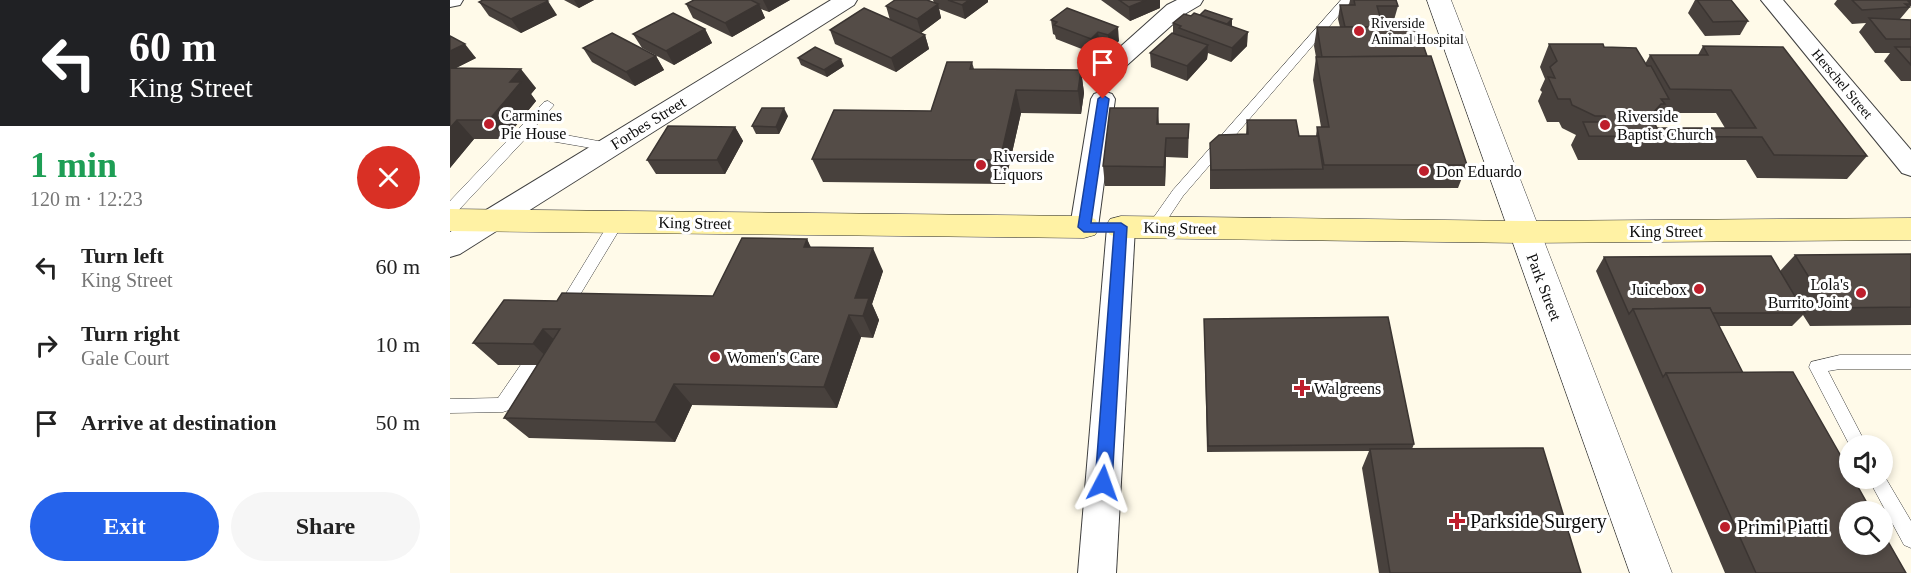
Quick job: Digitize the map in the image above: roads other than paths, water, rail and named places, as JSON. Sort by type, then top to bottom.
[{"type":"main road","name":"King Street","points":[[450,220],[1084,227]]},
{"type":"main road","name":"King Street","points":[[1121,227],[1523,232],[1911,230]]},
{"type":"street","name":"Forbes Street","points":[[450,246],[846,0]]},
{"type":"street","points":[[1108,70],[1175,10],[1192,0]]},
{"type":"street","name":"Park Street","points":[[1439,0],[1651,573]]},
{"type":"street","name":"Herschel Street","points":[[1772,0],[1911,167]]},
{"type":"street","points":[[1084,227],[1103,99]]},
{"type":"street","name":"King Street","points":[[1084,227],[1121,227]]},
{"type":"street","points":[[1097,573],[1121,227]]},
{"type":"lane","points":[[1154,228],[1178,193],[1347,0]]},
{"type":"lane","points":[[450,210],[548,105]]},
{"type":"lane","points":[[524,132],[609,147]]},
{"type":"lane","points":[[557,322],[617,222]]},
{"type":"lane","points":[[1853,435],[1816,367],[1840,362],[1911,362]]},
{"type":"lane","points":[[450,406],[503,405],[530,365]]},
{"type":"lane","points":[[1883,489],[1911,539]]},
{"type":"place","name":"Riverside Animal Hospital","points":[[1359,31]]},
{"type":"place","name":"Carmines Pie House","points":[[489,124]]},
{"type":"place","name":"Riverside Baptist Church","points":[[1605,125]]},
{"type":"place","name":"Riverside Liquors","points":[[981,165]]},
{"type":"place","name":"Don Eduardo","points":[[1424,171]]},
{"type":"place","name":"Juicebox","points":[[1699,289]]},
{"type":"place","name":"Lola's Burrito Joint","points":[[1861,293]]},
{"type":"place","name":"Women's Care","points":[[715,357]]},
{"type":"place","name":"Walgreens","points":[[1302,388]]},
{"type":"place","name":"Parkside Surgery","points":[[1457,521]]},
{"type":"place","name":"Primi Piatti","points":[[1725,527]]}]
